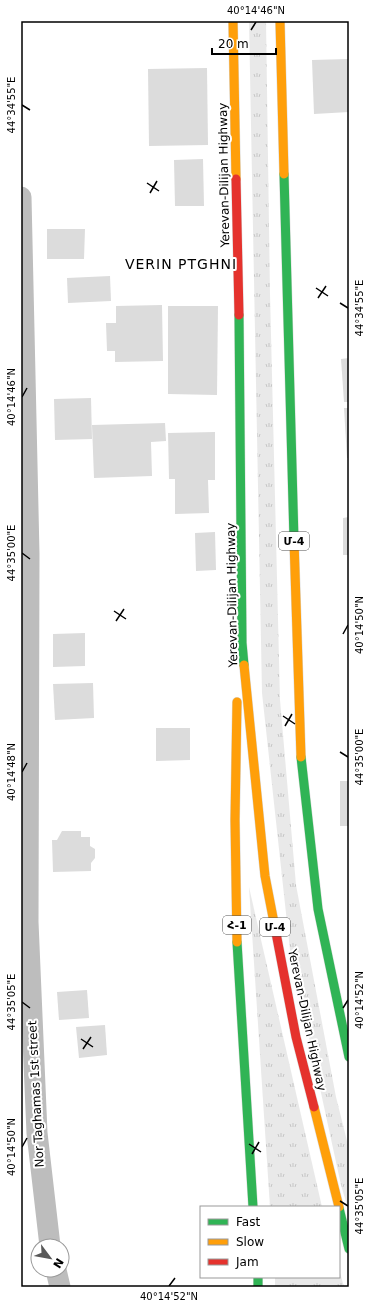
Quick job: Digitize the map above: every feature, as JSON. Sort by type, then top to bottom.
[{"type":"highway","name":"Yerevan-Dilijan Highway","points":[[233,21],[241,446],[242,643],[265,876],[296,1037],[338,1206]]},
{"type":"highway","name":"Մ-4","points":[[280,21],[287,320],[301,758],[318,909],[349,1057]]},
{"type":"highway","name":"Հ-1","points":[[242,643],[236,721],[235,828],[238,968],[253,1206]]},
{"type":"highway","name":"Yerevan-Dilijan Highway","points":[[340,1212],[349,1248]]},
{"type":"street","name":"Nor Taghamas 1st street","points":[[21,197],[28,922],[37,1132],[49,1238]]},
{"type":"green space","points":[[249,21],[266,21],[270,294],[280,700],[296,885],[336,1097],[349,1149],[349,1212],[341,1185],[290,950],[262,693]]},
{"type":"green space","points":[[249,887],[322,1206],[270,1206]]},
{"type":"green space","points":[[340,1273],[344,1287],[275,1287],[275,1278],[340,1278]]},
{"type":"building","points":[[349,59],[349,112],[314,114],[312,60]]},
{"type":"building","points":[[207,68],[208,145],[149,146],[148,69]]},
{"type":"building","points":[[203,159],[204,206],[175,206],[174,160]]},
{"type":"building","points":[[47,229],[85,229],[84,259],[47,259]]},
{"type":"building","points":[[110,276],[111,301],[68,303],[67,278]]},
{"type":"building","points":[[162,305],[163,361],[115,362],[115,351],[107,351],[106,323],[116,323],[116,306]]},
{"type":"building","points":[[168,306],[218,306],[217,395],[168,394]]},
{"type":"building","points":[[349,358],[349,402],[344,402],[341,359]]},
{"type":"building","points":[[91,398],[92,439],[55,440],[54,399]]},
{"type":"building","points":[[344,408],[349,408],[349,458],[347,458]]},
{"type":"building","points":[[165,423],[166,441],[151,442],[152,476],[94,478],[92,425]]},
{"type":"building","points":[[215,432],[215,480],[208,480],[209,513],[175,514],[175,479],[169,479],[168,433]]},
{"type":"building","points":[[349,517],[349,555],[343,555],[343,518]]},
{"type":"building","points":[[215,532],[216,570],[196,571],[195,533]]},
{"type":"building","points":[[85,633],[85,666],[53,667],[53,634]]},
{"type":"building","points":[[93,683],[94,718],[55,720],[53,684]]},
{"type":"building","points":[[156,728],[190,728],[190,760],[156,761]]},
{"type":"building","points":[[340,781],[349,781],[349,826],[340,826]]},
{"type":"building","points":[[62,831],[81,831],[81,837],[90,837],[90,846],[95,849],[95,858],[91,863],[91,871],[53,872],[52,840],[57,840]]},
{"type":"building","points":[[87,990],[89,1018],[59,1020],[57,992]]},
{"type":"building","points":[[105,1025],[107,1055],[79,1058],[76,1027]]},
{"type":"traffic: fast","points":[[284,174],[294,540]]},
{"type":"traffic: fast","points":[[239,315],[242,643],[244,665]]},
{"type":"traffic: fast","points":[[301,757],[318,909],[349,1057]]},
{"type":"traffic: fast","points":[[237,942],[253,1206]]},
{"type":"traffic: fast","points":[[340,1212],[349,1249]]},
{"type":"traffic: fast","points":[[258,1278],[258,1287]]},
{"type":"traffic: slow","points":[[233,21],[236,179]]},
{"type":"traffic: slow","points":[[280,21],[284,174]]},
{"type":"traffic: slow","points":[[294,540],[301,757]]},
{"type":"traffic: slow","points":[[244,665],[265,876],[276,933]]},
{"type":"traffic: slow","points":[[237,702],[235,820],[237,942]]},
{"type":"traffic: slow","points":[[314,1107],[339,1206]]},
{"type":"traffic: jam","points":[[236,179],[239,315]]},
{"type":"traffic: jam","points":[[276,933],[296,1037],[314,1107]]},
{"type":"district","name":"VERIN PTGHNI","points":[[181,264]]}]
